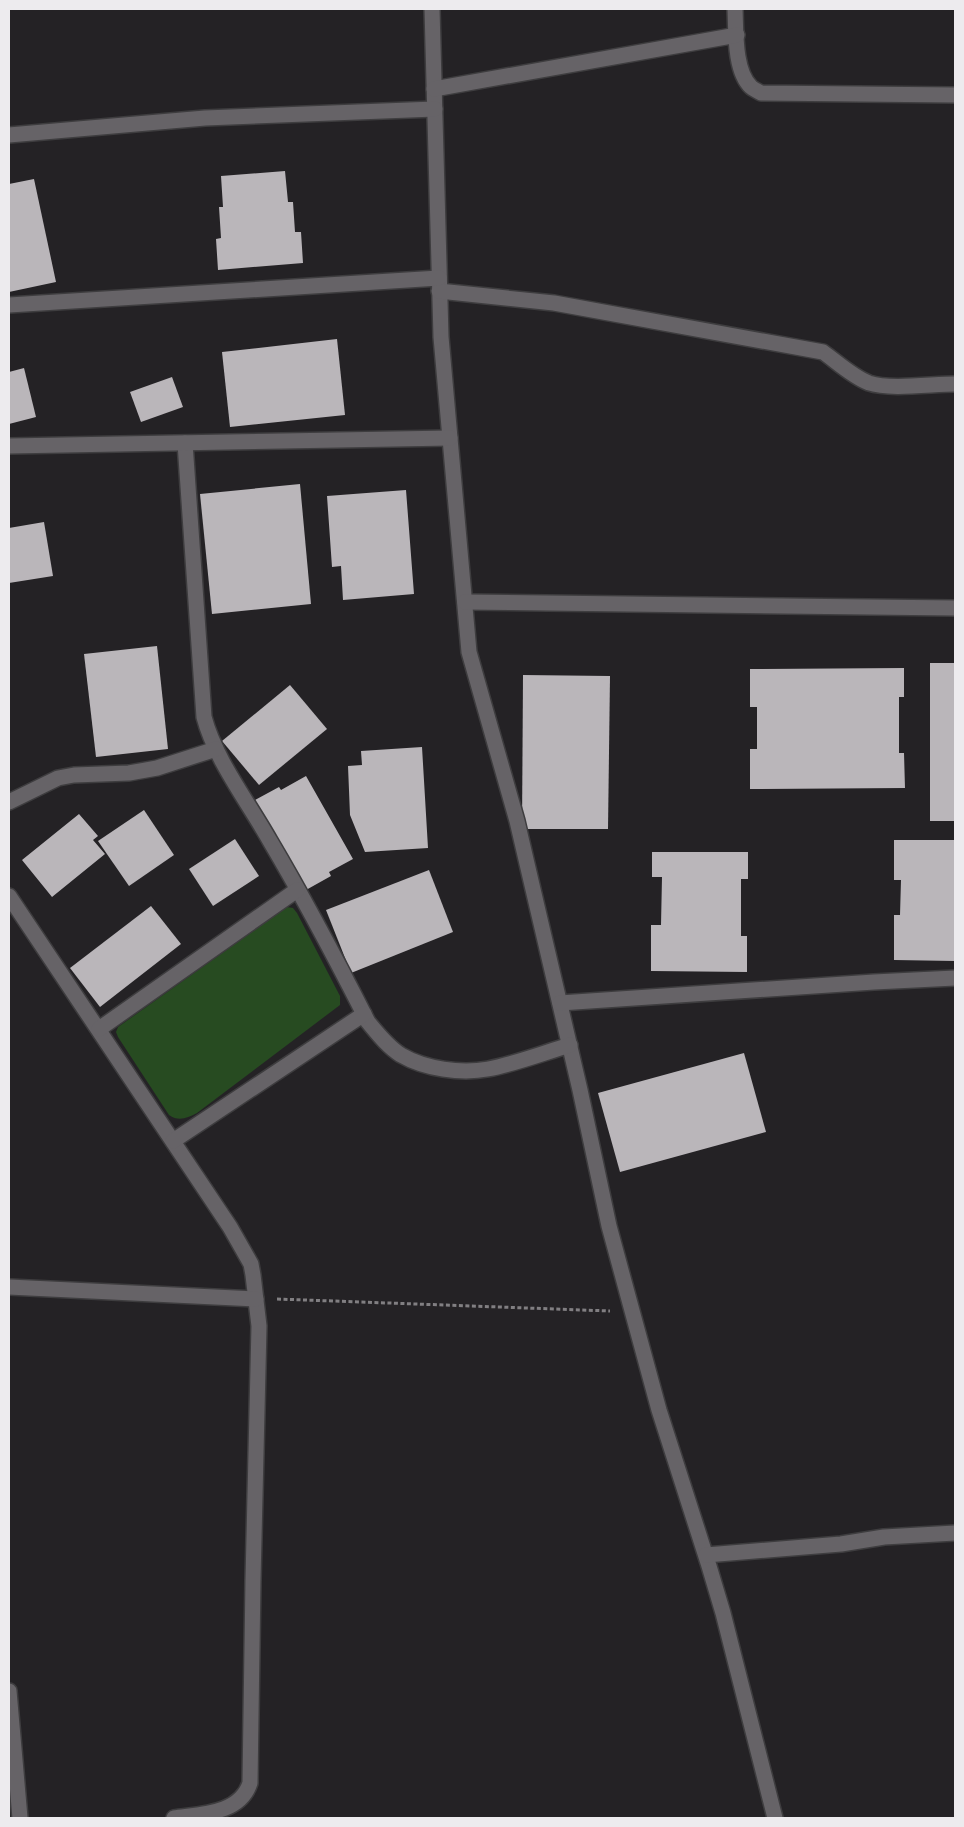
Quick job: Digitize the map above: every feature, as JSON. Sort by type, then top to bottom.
[{"type":"street","points":[[432,9],[440,337],[469,652],[517,820],[570,1045],[609,1226],[659,1410],[723,1613],[775,1818]]},
{"type":"street","points":[[735,9],[738,54],[743,74],[750,87],[761,93],[955,95]]},
{"type":"street","points":[[434,88],[737,35]]},
{"type":"street","points":[[9,135],[205,118],[435,110]]},
{"type":"street","points":[[9,305],[439,284],[824,352],[869,383],[891,386],[955,384]]},
{"type":"street","points":[[9,446],[450,438]]},
{"type":"street","points":[[184,443],[204,716],[207,729],[216,749],[271,842],[368,1022],[382,1039],[401,1055],[424,1064],[458,1070],[487,1069],[570,1045]]},
{"type":"street","points":[[465,602],[955,608]]},
{"type":"street","points":[[9,802],[58,778],[74,775],[129,773],[157,768],[216,749]]},
{"type":"street","points":[[99,1029],[297,890]]},
{"type":"street","points":[[9,896],[99,1029],[245,1252],[254,1275],[259,1336],[252,1590],[250,1784],[247,1791],[234,1805],[219,1811],[174,1818]]},
{"type":"street","points":[[560,1003],[955,978]]},
{"type":"street","points":[[173,1142],[364,1014]]},
{"type":"street","points":[[9,1287],[256,1299]]},
{"type":"street","points":[[706,1555],[841,1544],[884,1537],[955,1533]]},
{"type":"street","points":[[9,1691],[20,1818]]},
{"type":"path","points":[[256,1299],[633,1312]]},
{"type":"green space","points":[[287,907],[293,908],[297,913],[340,996],[340,1005],[197,1113],[183,1118],[169,1115],[118,1037],[116,1032],[118,1027]]},
{"type":"building","points":[[285,171],[288,202],[293,202],[295,232],[301,232],[303,263],[218,270],[216,239],[221,238],[219,207],[223,207],[221,176]]},
{"type":"building","points":[[34,179],[56,282],[9,292],[9,184]]},
{"type":"building","points":[[337,339],[345,415],[230,427],[222,352]]},
{"type":"building","points":[[24,368],[36,417],[9,424],[9,372]]},
{"type":"building","points":[[172,377],[183,407],[141,422],[130,392]]},
{"type":"building","points":[[300,484],[311,604],[212,614],[200,494]]},
{"type":"building","points":[[406,490],[414,594],[343,600],[341,566],[332,567],[327,496]]},
{"type":"building","points":[[44,522],[53,576],[9,583],[9,528]]},
{"type":"building","points":[[157,646],[168,749],[96,757],[84,654]]},
{"type":"building","points":[[930,663],[955,663],[955,821],[930,821]]},
{"type":"building","points":[[904,668],[904,697],[899,697],[899,753],[904,753],[905,788],[750,789],[750,749],[757,749],[757,707],[750,707],[750,669]]},
{"type":"building","points":[[523,675],[610,676],[608,829],[522,829]]},
{"type":"building","points":[[290,685],[327,729],[259,785],[222,741]]},
{"type":"building","points":[[422,747],[428,848],[365,852],[350,815],[348,766],[362,765],[361,751]]},
{"type":"building","points":[[306,776],[353,859],[329,872],[331,876],[306,890],[255,800],[279,787],[281,790]]},
{"type":"building","points":[[144,810],[174,855],[129,886],[98,841]]},
{"type":"building","points":[[79,814],[98,836],[93,840],[105,854],[52,897],[22,860]]},
{"type":"building","points":[[235,839],[259,876],[213,906],[189,869]]},
{"type":"building","points":[[894,840],[955,840],[955,961],[894,960],[894,915],[900,915],[901,880],[894,880]]},
{"type":"building","points":[[652,852],[748,852],[748,879],[741,879],[741,936],[747,936],[747,972],[651,971],[651,925],[661,925],[662,877],[652,877]]},
{"type":"building","points":[[429,870],[453,932],[351,973],[326,910]]},
{"type":"building","points":[[151,906],[181,944],[100,1007],[70,968]]},
{"type":"building","points":[[744,1053],[766,1132],[620,1172],[598,1093]]}]
